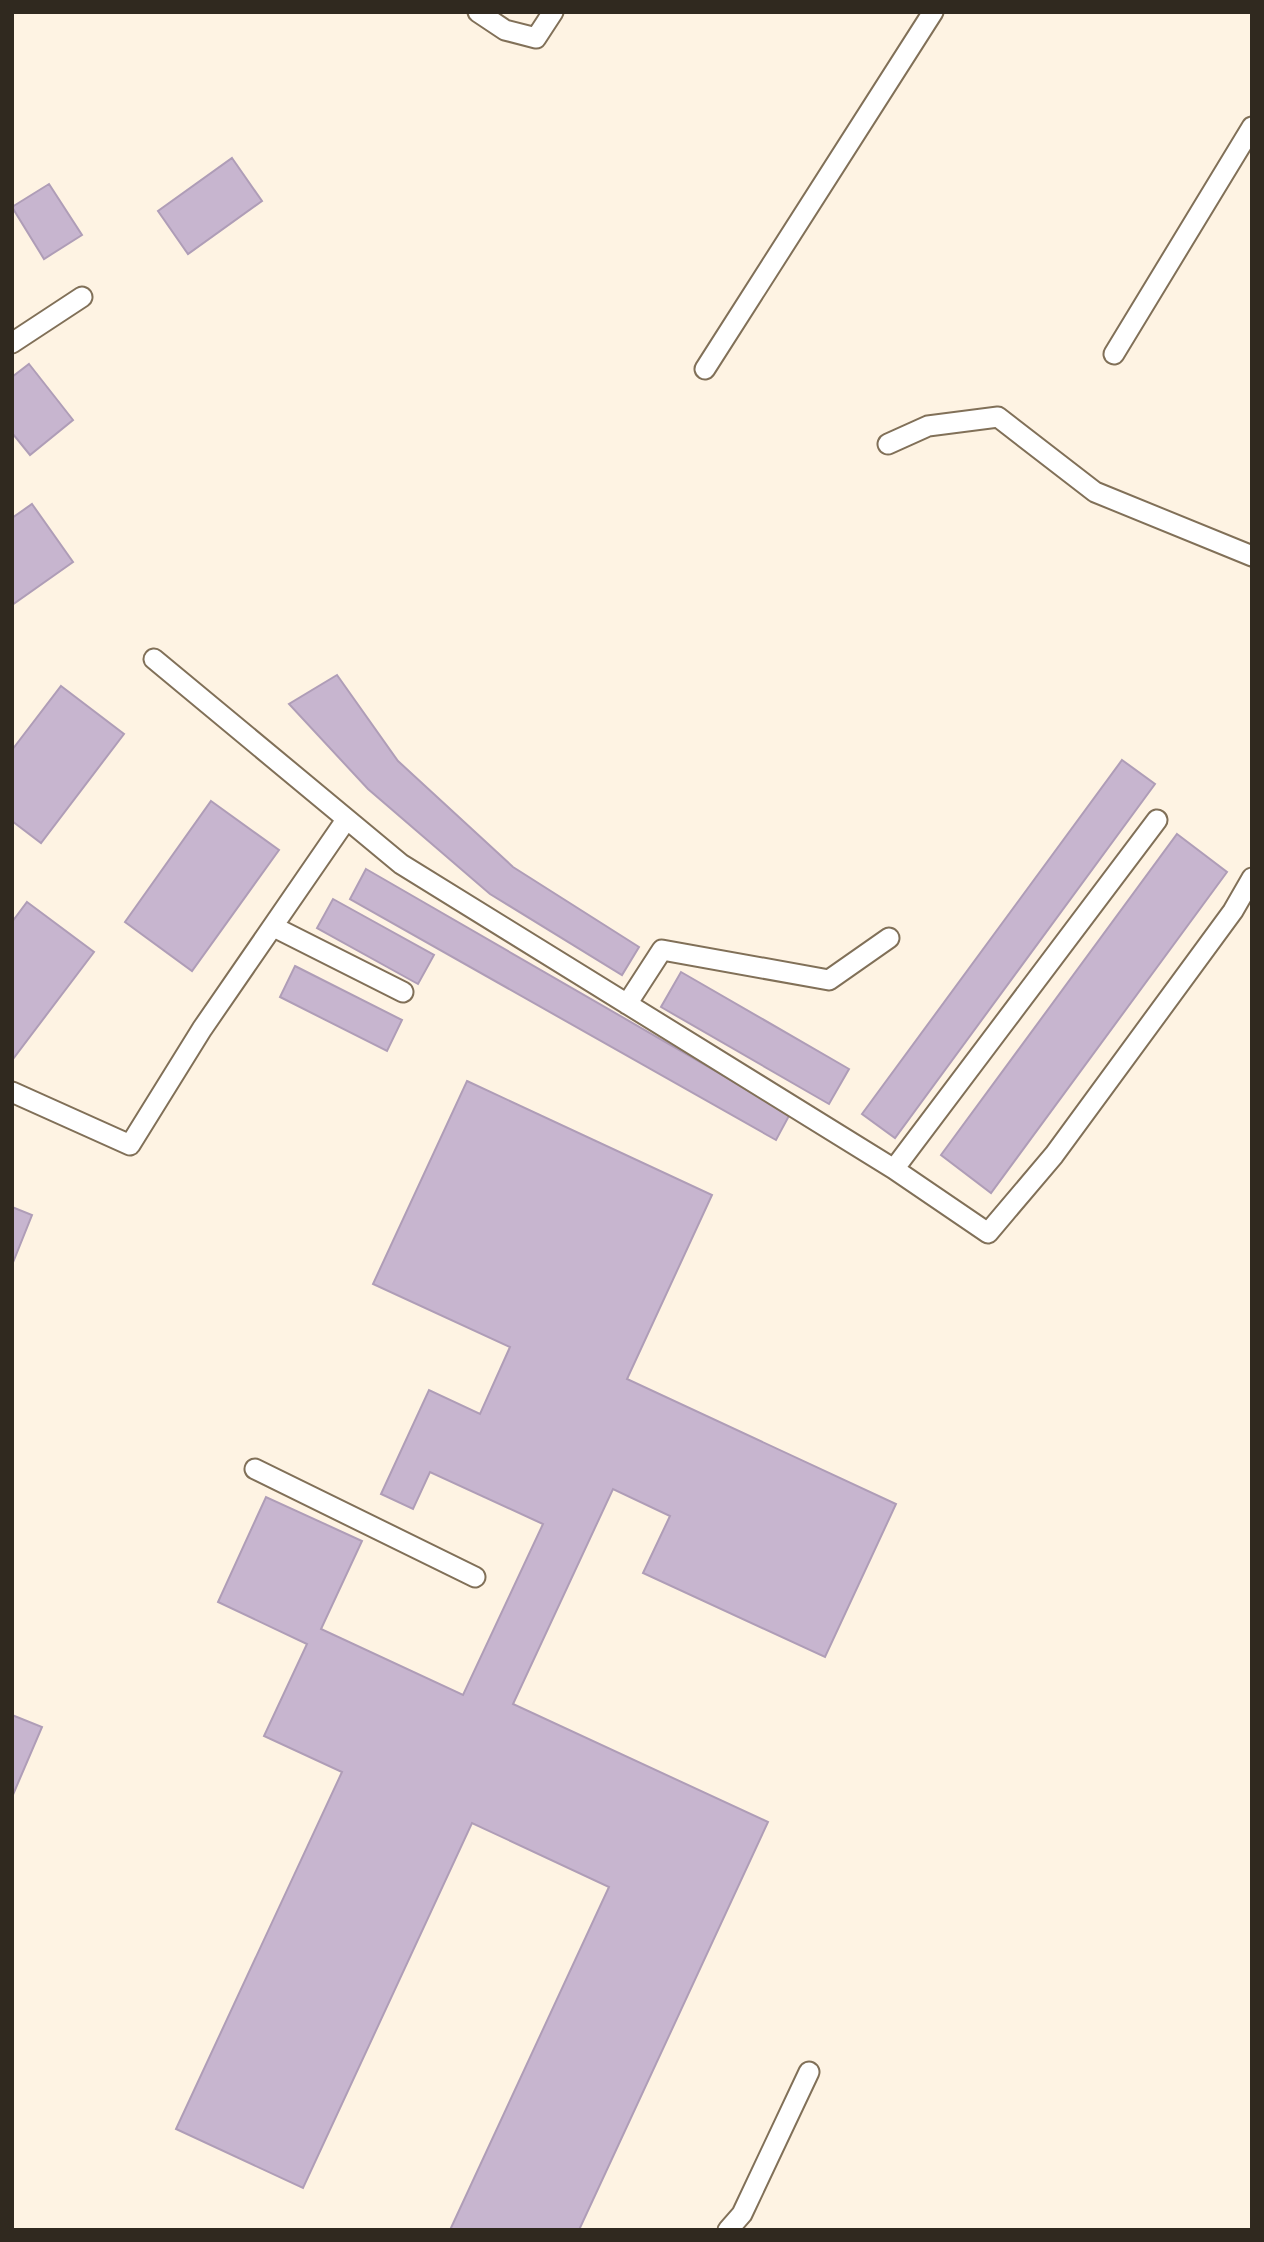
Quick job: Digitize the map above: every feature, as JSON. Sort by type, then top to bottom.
[{"type":"lane","points":[[478,12],[505,30],[536,38],[553,12]]},
{"type":"lane","points":[[705,369],[933,12]]},
{"type":"lane","points":[[1114,354],[1252,127]]},
{"type":"lane","points":[[12,343],[82,297]]},
{"type":"lane","points":[[888,444],[928,426],[998,417],[1095,492],[1252,556]]},
{"type":"lane","points":[[154,659],[401,864],[894,1169],[988,1233],[1063,1144],[1233,911],[1252,878]]},
{"type":"lane","points":[[12,1092],[130,1144],[202,1029],[346,820]]},
{"type":"lane","points":[[894,1169],[1157,821]]},
{"type":"lane","points":[[274,927],[403,992]]},
{"type":"lane","points":[[627,1004],[662,950],[829,980],[889,939]]},
{"type":"lane","points":[[255,1469],[475,1577]]},
{"type":"lane","points":[[728,2230],[742,2214],[809,2072]]},
{"type":"building","points":[[232,158],[262,201],[188,254],[158,211]]},
{"type":"building","points":[[49,184],[82,235],[44,259],[12,207]]},
{"type":"building","points":[[29,364],[73,420],[30,455],[12,433],[12,377]]},
{"type":"building","points":[[32,504],[73,562],[12,605],[12,518]]},
{"type":"building","points":[[337,675],[398,761],[513,867],[639,947],[622,975],[490,894],[368,789],[289,704]]},
{"type":"building","points":[[61,686],[124,734],[41,843],[12,821],[12,750]]},
{"type":"building","points":[[1122,760],[1155,784],[895,1138],[862,1114]]},
{"type":"building","points":[[211,801],[279,850],[192,971],[125,922]]},
{"type":"building","points":[[1177,834],[1227,872],[991,1193],[941,1155]]},
{"type":"building","points":[[366,869],[790,1114],[776,1140],[350,899]]},
{"type":"building","points":[[333,899],[434,955],[418,984],[317,928]]},
{"type":"building","points":[[27,902],[94,952],[13,1059],[12,922]]},
{"type":"building","points":[[295,966],[402,1020],[387,1051],[280,997]]},
{"type":"building","points":[[681,972],[849,1069],[829,1104],[661,1007]]},
{"type":"building","points":[[467,1081],[712,1195],[627,1379],[896,1504],[825,1657],[643,1573],[670,1516],[613,1489],[513,1704],[768,1822],[579,2230],[450,2230],[609,1887],[472,1823],[303,2188],[176,2129],[342,1772],[264,1736],[307,1644],[218,1602],[266,1497],[362,1541],[321,1629],[463,1695],[543,1524],[430,1472],[413,1509],[381,1494],[429,1390],[480,1414],[510,1347],[373,1284]]},
{"type":"building","points":[[12,1207],[32,1215],[12,1265]]},
{"type":"building","points":[[12,1715],[42,1727],[12,1797]]}]
